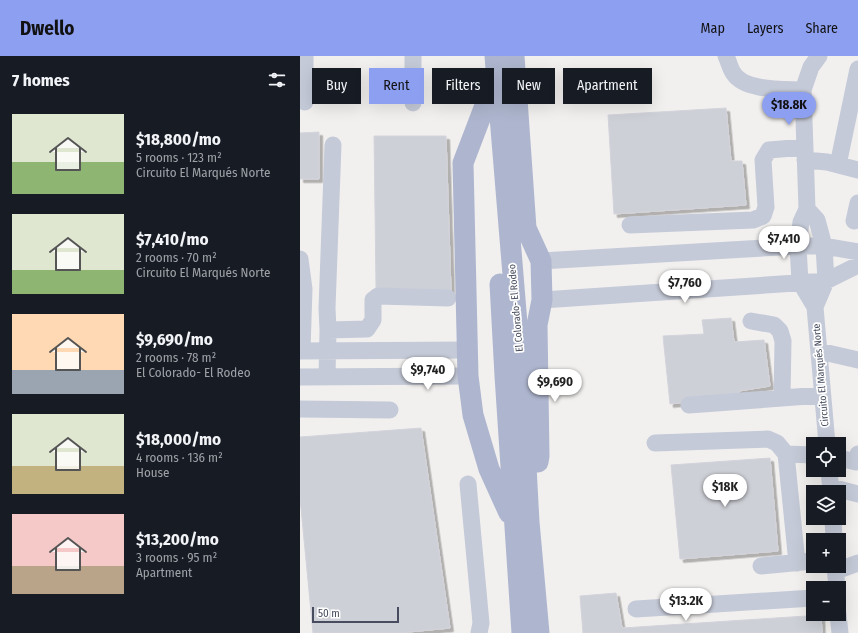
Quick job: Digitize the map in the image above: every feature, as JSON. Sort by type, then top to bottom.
[{"type":"main road","name":"El Colorado- El Rodeo","points":[[486,56],[487,68]]},
{"type":"main road","name":"El Colorado- El Rodeo","points":[[495,56],[521,372],[538,633]]},
{"type":"main road","points":[[514,56],[526,228],[541,261],[542,300],[537,325],[539,456],[528,497]]},
{"type":"main road","points":[[486,104],[463,163],[468,376],[473,415],[489,469],[514,524]]},
{"type":"main road","name":"El Colorado- El Rodeo","points":[[490,104],[514,524],[522,633]]},
{"type":"street","points":[[305,56],[305,102]]},
{"type":"street","points":[[413,56],[413,68]]},
{"type":"street","points":[[726,56],[734,73],[740,80],[752,86],[803,90]]},
{"type":"street","name":"Circuito El Marqués Norte","points":[[819,56],[811,67],[803,90],[807,209],[801,222],[798,246],[800,282],[815,307],[826,437]]},
{"type":"street","points":[[838,165],[858,69]]},
{"type":"street","points":[[328,376],[327,308],[333,145]]},
{"type":"street","points":[[630,225],[752,220],[763,216],[766,207],[763,160],[769,150],[805,154],[827,162],[858,170]]},
{"type":"street","points":[[854,221],[858,203]]},
{"type":"street","name":"Circuito El Marqués Norte","points":[[807,209],[818,220],[824,246],[826,281],[815,307]]},
{"type":"street","points":[[541,261],[798,246],[824,246],[858,252]]},
{"type":"street","points":[[300,259],[304,289],[301,351],[468,350]]},
{"type":"street","points":[[542,300],[826,281],[858,265]]},
{"type":"street","points":[[328,330],[367,329],[373,320],[373,300],[378,296],[448,298]]},
{"type":"street","points":[[751,321],[774,325],[780,332],[783,341],[782,398]]},
{"type":"street","points":[[819,351],[858,360]]},
{"type":"street","points":[[300,377],[468,376]]},
{"type":"street","points":[[689,405],[822,395]]},
{"type":"street","points":[[300,409],[390,410]]},
{"type":"street","points":[[655,443],[768,439],[777,443],[786,454],[805,562],[761,566]]},
{"type":"street","points":[[786,454],[806,455]]},
{"type":"street","points":[[846,459],[857,460]]},
{"type":"street","points":[[468,484],[481,623],[479,633]]},
{"type":"street","points":[[846,492],[858,494]]},
{"type":"street","points":[[846,566],[858,564]]},
{"type":"street","points":[[636,609],[806,598]]},
{"type":"street","points":[[839,621],[840,633]]},
{"type":"building","points":[[726,108],[731,161],[742,161],[746,205],[614,214],[608,115]]},
{"type":"building","points":[[319,132],[319,179],[300,179],[300,133]]},
{"type":"building","points":[[374,136],[446,136],[451,291],[376,288]]},
{"type":"building","points":[[731,318],[734,342],[764,340],[770,386],[739,391],[740,395],[670,404],[663,336],[704,334],[702,320]]},
{"type":"building","points":[[421,428],[450,628],[398,633],[313,633],[300,498],[300,437]]},
{"type":"building","points":[[770,458],[778,551],[680,559],[671,465]]},
{"type":"building","points":[[616,593],[622,628],[806,616],[806,621],[821,621],[822,633],[583,633],[580,596]]}]
